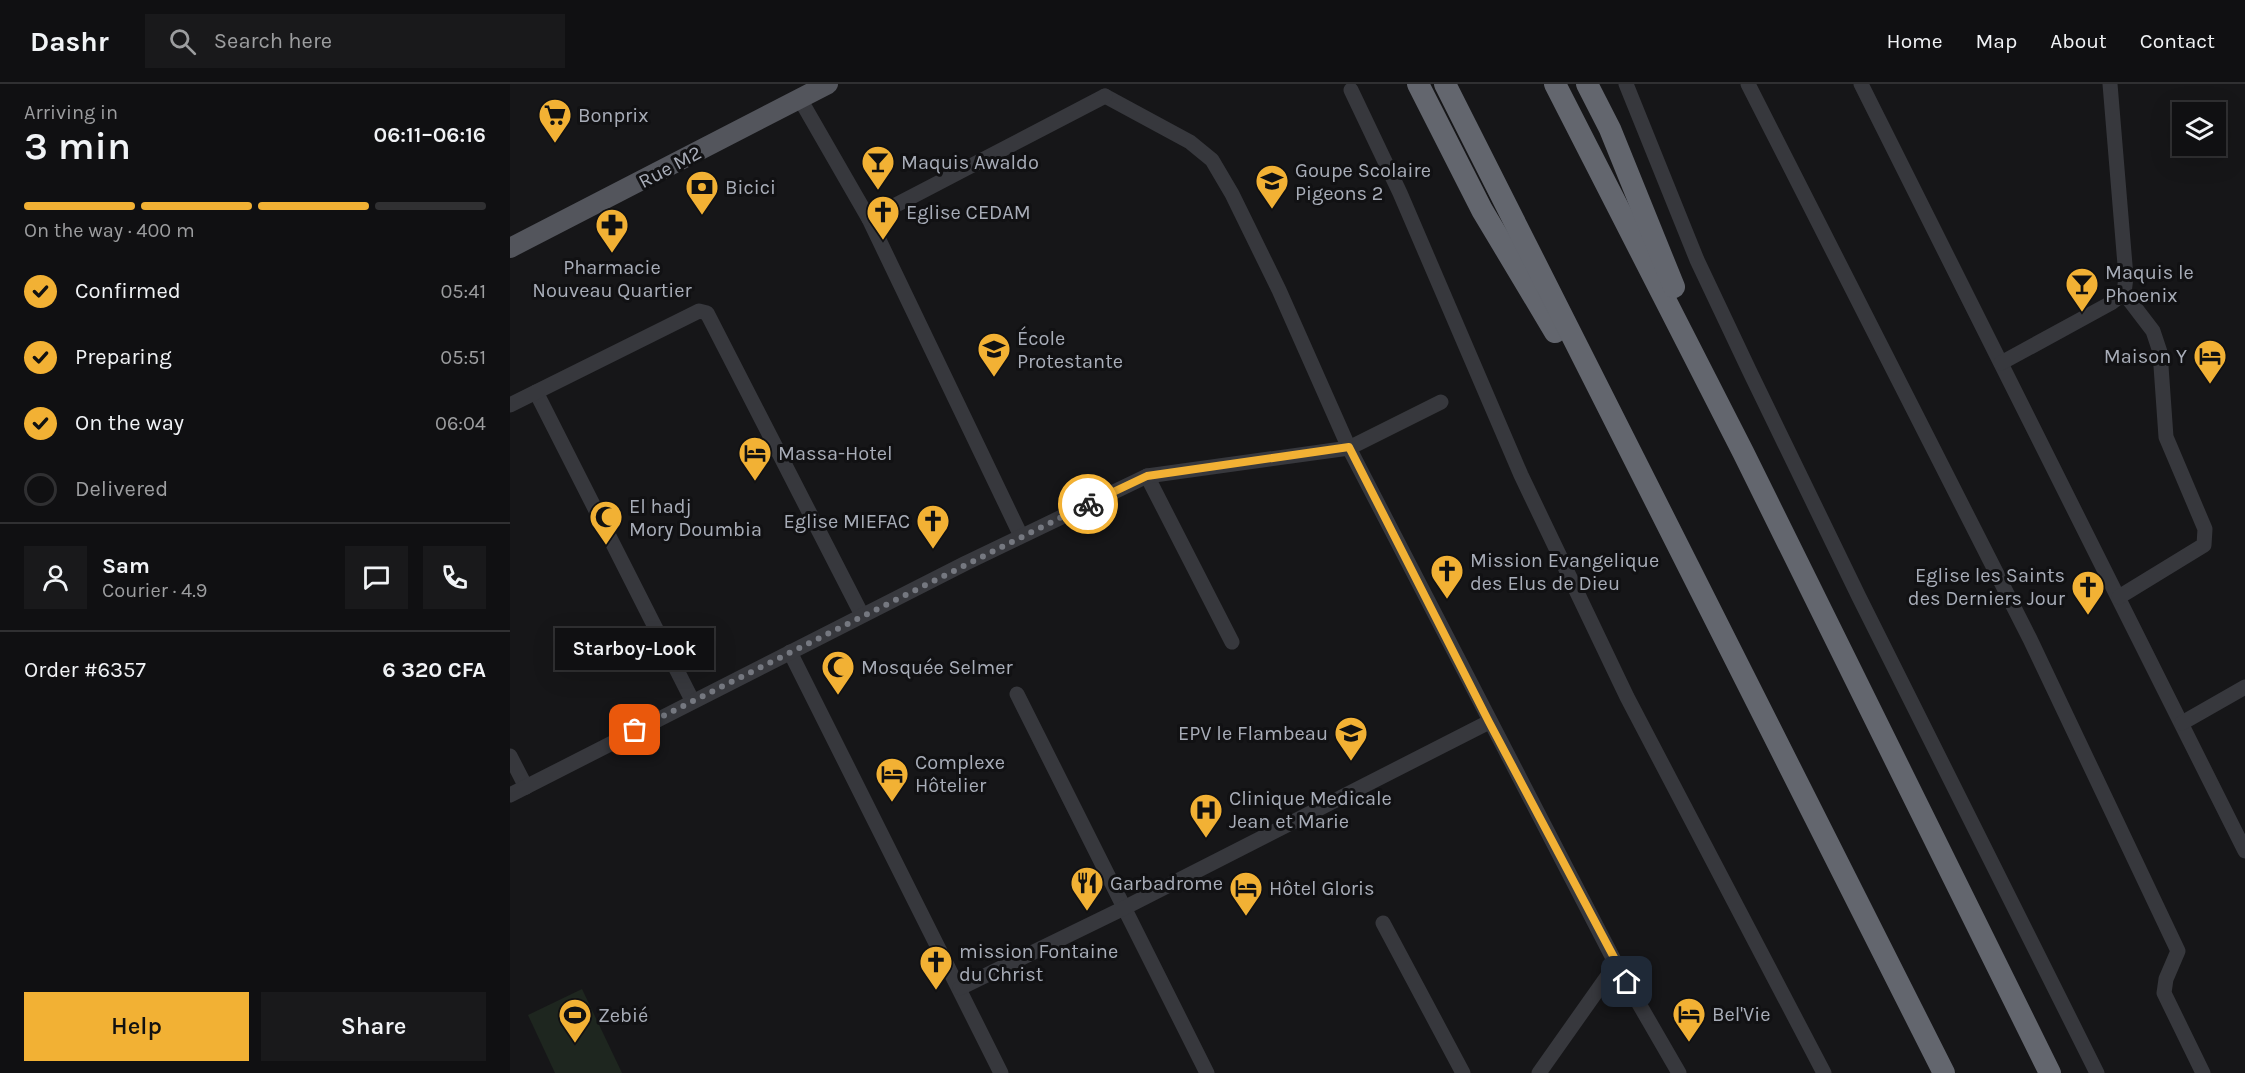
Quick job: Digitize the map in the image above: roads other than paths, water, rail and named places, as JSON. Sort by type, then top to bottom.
[{"type":"highway","points":[[1418,84],[1482,210],[1650,490]]},
{"type":"highway","points":[[1445,84],[1944,1073]]},
{"type":"highway","points":[[1554,84],[1743,452],[2050,1073]]},
{"type":"highway","points":[[1587,84],[1610,129],[1743,452]]},
{"type":"main road","name":"Rue M2","points":[[510,248],[828,84]]},
{"type":"street","points":[[1626,84],[1697,260],[1749,370],[1859,597],[2097,1073]]},
{"type":"street","points":[[1748,84],[2030,639],[2178,951],[2166,979],[2164,993],[2203,1073]]},
{"type":"street","points":[[1861,84],[2245,851]]},
{"type":"street","points":[[2001,363],[2111,303],[2124,293],[2127,277],[2110,84]]},
{"type":"street","points":[[869,219],[1105,90],[1190,142],[1212,160],[1232,194],[1274,279],[1349,447],[1489,722],[1616,964],[1679,1073]]},
{"type":"street","points":[[1351,90],[1414,226],[1521,474],[1627,698],[1824,1073]]},
{"type":"street","points":[[800,99],[869,219],[1020,536]]},
{"type":"street","points":[[2119,597],[2204,545],[2205,530],[2166,437],[2160,352],[2157,342],[2153,331],[2124,293]]},
{"type":"street","points":[[510,405],[699,311],[707,313],[862,615]]},
{"type":"street","points":[[536,392],[692,700]]},
{"type":"street","points":[[510,795],[692,700],[1020,536],[1147,476],[1349,447],[1441,402]]},
{"type":"street","points":[[1147,476],[1232,642]]},
{"type":"street","points":[[790,652],[1001,1073]]},
{"type":"street","points":[[2182,723],[2245,687]]},
{"type":"street","points":[[1017,694],[1207,1073]]},
{"type":"street","points":[[960,988],[1124,908],[1489,722]]},
{"type":"street","points":[[510,756],[526,787]]},
{"type":"street","points":[[1383,923],[1462,1073]]},
{"type":"street","points":[[1539,1073],[1616,964]]},
{"type":"place","name":"Bonprix","points":[[555,144]]},
{"type":"place","name":"Maquis Awaldo","points":[[878,191]]},
{"type":"place","name":"Goupe Scolaire Pigeons 2","points":[[1272,210]]},
{"type":"place","name":"Bicici","points":[[702,216]]},
{"type":"place","name":"Eglise CEDAM","points":[[883,241]]},
{"type":"place","name":"Pharmacie Nouveau Quartier","points":[[612,254]]},
{"type":"place","name":"Maquis le Phoenix","points":[[2082,313]]},
{"type":"place","name":"École Protestante","points":[[994,378]]},
{"type":"place","name":"Maison Y","points":[[2210,385]]},
{"type":"place","name":"Massa-Hotel","points":[[755,482]]},
{"type":"place","name":"El hadj Mory Doumbia","points":[[606,546]]},
{"type":"place","name":"Eglise MIEFAC","points":[[933,550]]},
{"type":"place","name":"Mission Evangelique des Elus de Dieu","points":[[1447,600]]},
{"type":"place","name":"Eglise les Saints des Derniers Jour","points":[[2088,616]]},
{"type":"place","name":"Mosquée Selmer","points":[[838,696]]},
{"type":"place","name":"Starboy-Look","points":[[635,730]]},
{"type":"place","name":"EPV le Flambeau","points":[[1351,762]]},
{"type":"place","name":"Complexe Hôtelier","points":[[892,803]]},
{"type":"place","name":"Clinique Medicale Jean et Marie","points":[[1206,839]]},
{"type":"place","name":"Garbadrome","points":[[1087,912]]},
{"type":"place","name":"Hôtel Gloris","points":[[1246,917]]},
{"type":"place","name":"mission Fontaine du Christ","points":[[936,991]]},
{"type":"place","name":"Bel'Vie","points":[[1689,1043]]},
{"type":"place","name":"Zebié","points":[[575,1044]]}]
